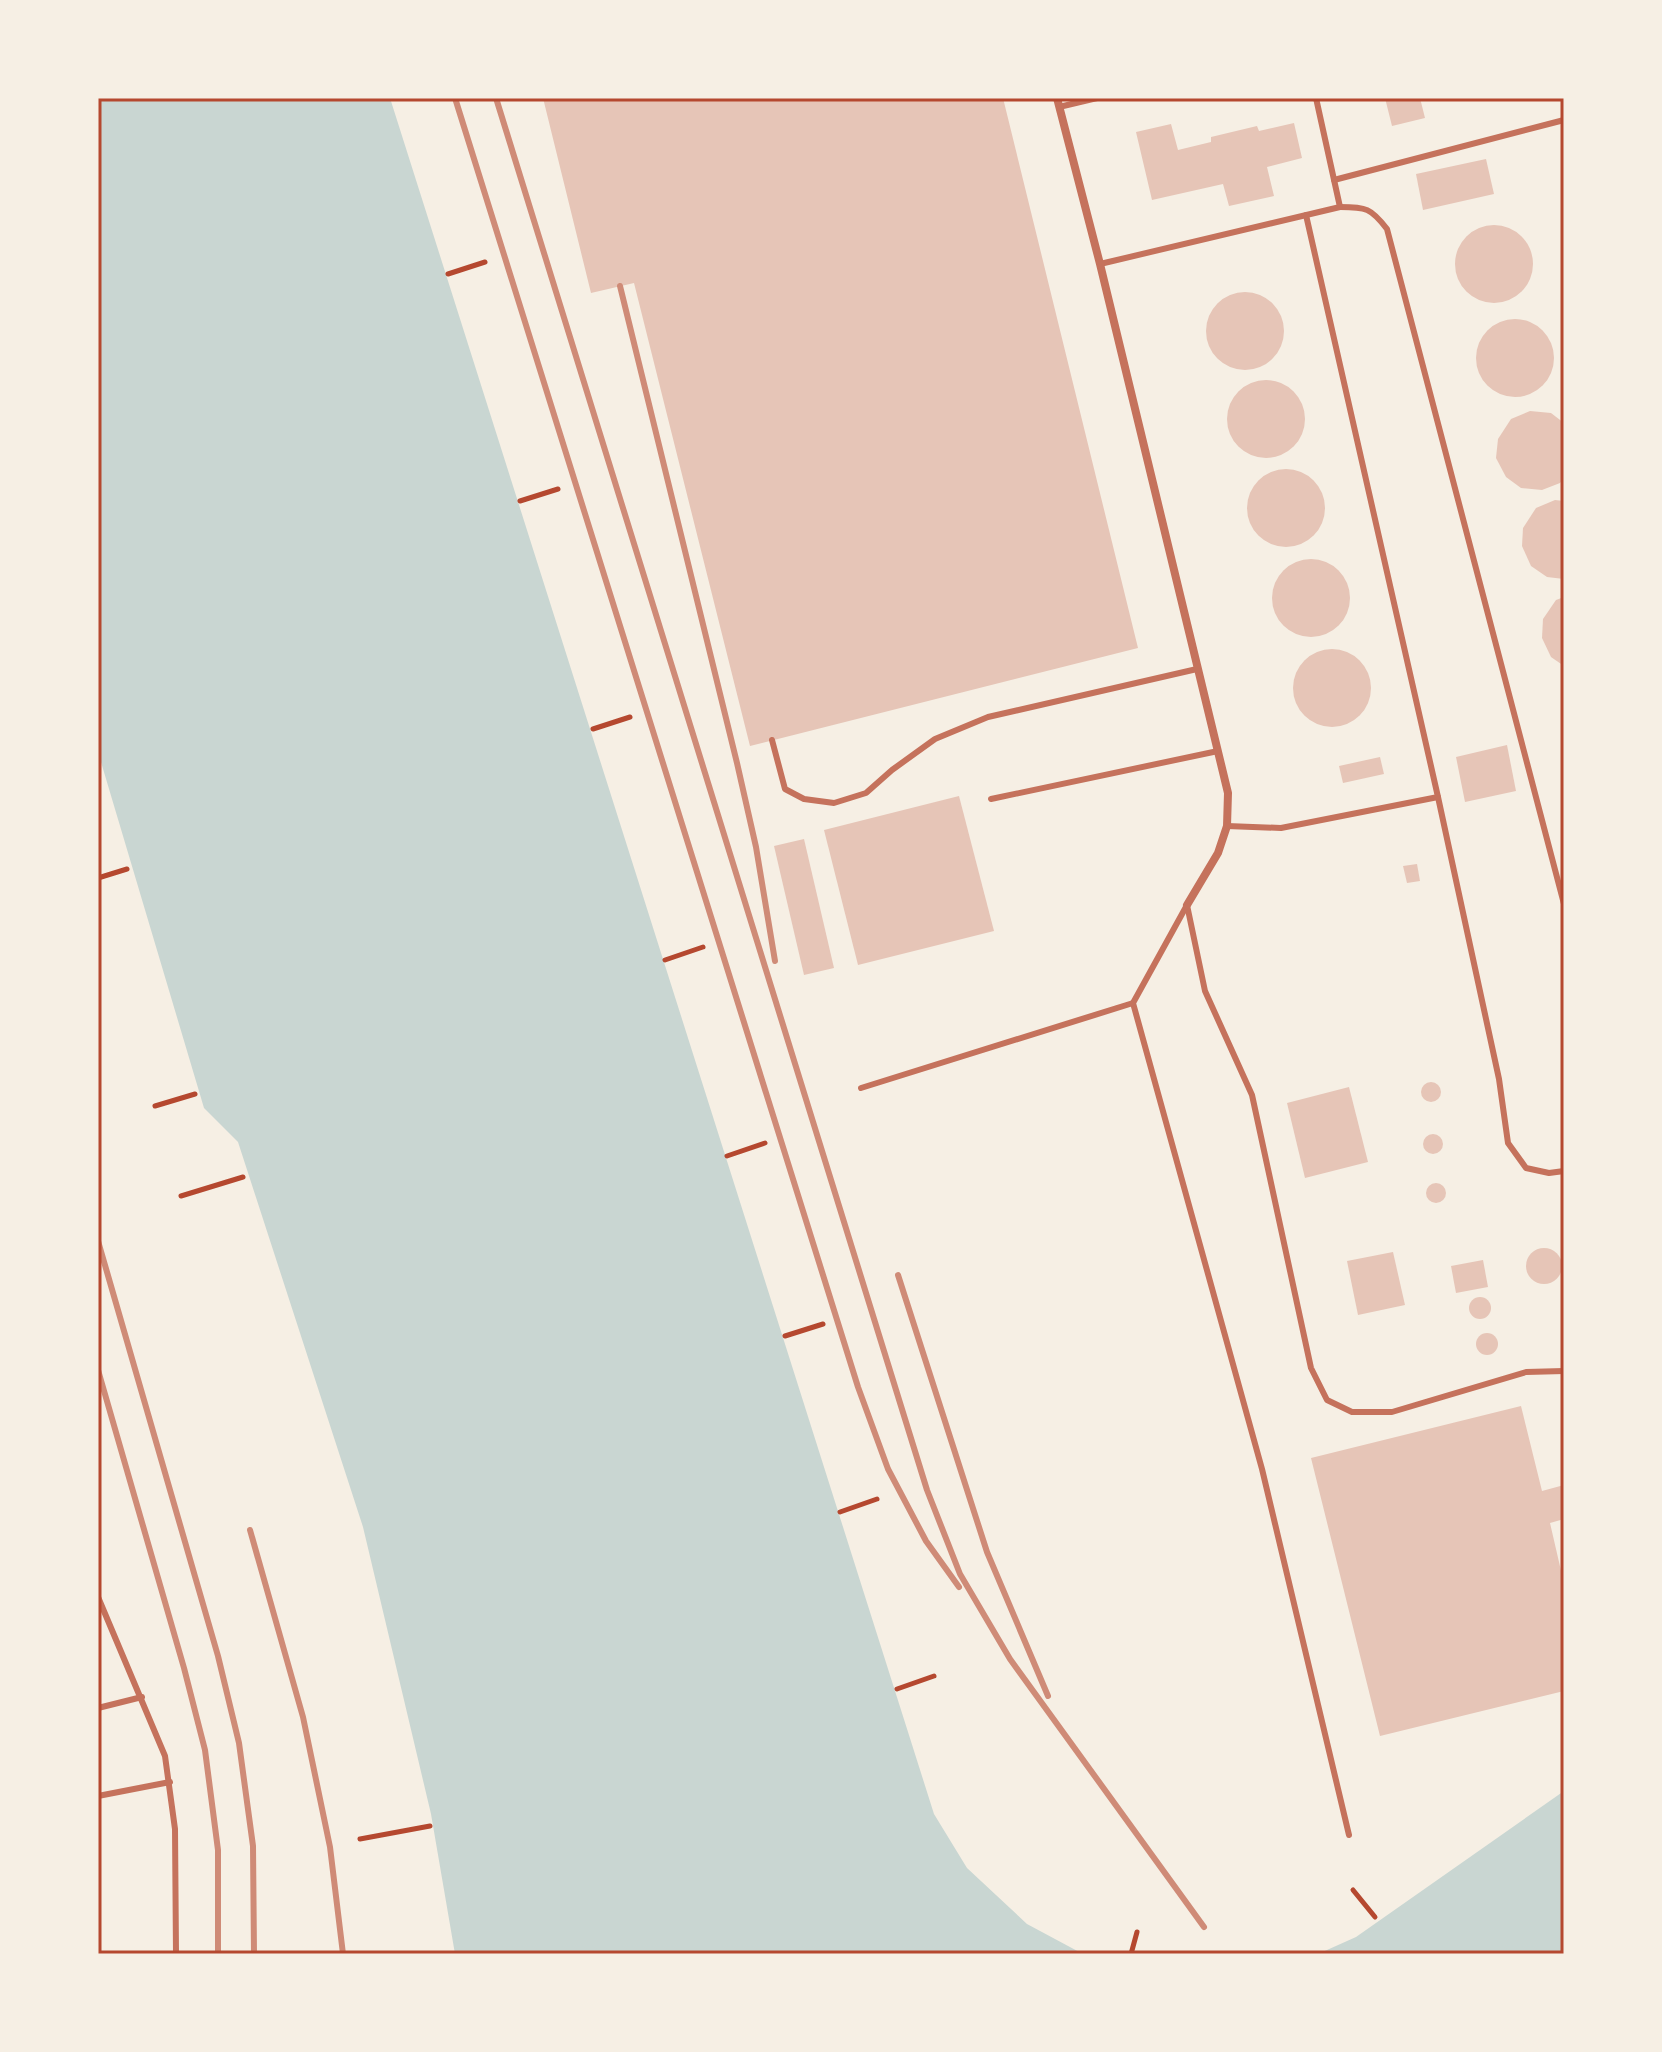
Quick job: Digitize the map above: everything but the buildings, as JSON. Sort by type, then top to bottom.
[{"type":"street","points":[[1058,102],[1228,793],[1227,826],[1218,853],[1187,905]]},
{"type":"lane","points":[[1058,102],[1097,98]]},
{"type":"lane","points":[[1316,98],[1340,207]]},
{"type":"lane","points":[[1334,180],[1564,120]]},
{"type":"lane","points":[[1100,264],[1340,207],[1360,207],[1375,212],[1387,229],[1564,904]]},
{"type":"lane","points":[[1306,215],[1438,797],[1499,1079],[1508,1143],[1526,1168],[1549,1173],[1564,1171]]},
{"type":"lane","points":[[772,740],[785,789],[804,799],[834,803],[866,793],[935,739],[988,717],[1197,669]]},
{"type":"lane","points":[[991,799],[1218,751]]},
{"type":"lane","points":[[1227,826],[1281,828],[1438,797]]},
{"type":"lane","points":[[861,1088],[1133,1003],[1187,905]]},
{"type":"lane","points":[[1187,905],[1205,991],[1252,1095],[1311,1368],[1327,1400],[1352,1412],[1392,1412],[1526,1372],[1564,1371]]},
{"type":"lane","points":[[1133,1003],[1262,1469],[1349,1835]]},
{"type":"lane","points":[[98,1597],[165,1756],[175,1829],[176,1954]]},
{"type":"lane","points":[[98,1708],[142,1697]]},
{"type":"lane","points":[[98,1796],[170,1782]]},
{"type":"path","points":[[448,274],[485,262]]},
{"type":"path","points":[[520,501],[558,489]]},
{"type":"path","points":[[593,729],[630,717]]},
{"type":"path","points":[[98,878],[127,869]]},
{"type":"path","points":[[665,960],[703,947]]},
{"type":"path","points":[[155,1106],[195,1094]]},
{"type":"path","points":[[727,1156],[765,1143]]},
{"type":"path","points":[[181,1196],[243,1177]]},
{"type":"path","points":[[785,1336],[823,1324]]},
{"type":"path","points":[[840,1512],[877,1499]]},
{"type":"path","points":[[897,1689],[934,1676]]},
{"type":"path","points":[[360,1839],[430,1826]]},
{"type":"path","points":[[1353,1890],[1375,1917]]},
{"type":"path","points":[[1131,1954],[1137,1932]]},
{"type":"shaded area","points":[[98,98],[390,98],[934,1814],[967,1868],[1027,1924],[1083,1954],[455,1954],[431,1814],[363,1527],[238,1142],[204,1108],[98,752]]},
{"type":"shaded area","points":[[1564,1791],[1564,1954],[1318,1954],[1356,1937]]},
{"type":"railway","points":[[455,98],[858,1387],[888,1469],[926,1541],[959,1587]]},
{"type":"railway","points":[[496,98],[927,1490],[960,1574],[1010,1659],[1204,1927]]},
{"type":"railway","points":[[620,286],[737,763],[756,847],[775,961]]},
{"type":"railway","points":[[98,1241],[218,1656],[239,1743],[253,1846],[254,1954]]},
{"type":"railway","points":[[898,1275],[987,1552],[1048,1696]]},
{"type":"railway","points":[[98,1370],[205,1750],[218,1850],[218,1954]]},
{"type":"railway","points":[[250,1530],[303,1717],[330,1847],[343,1954]]}]
